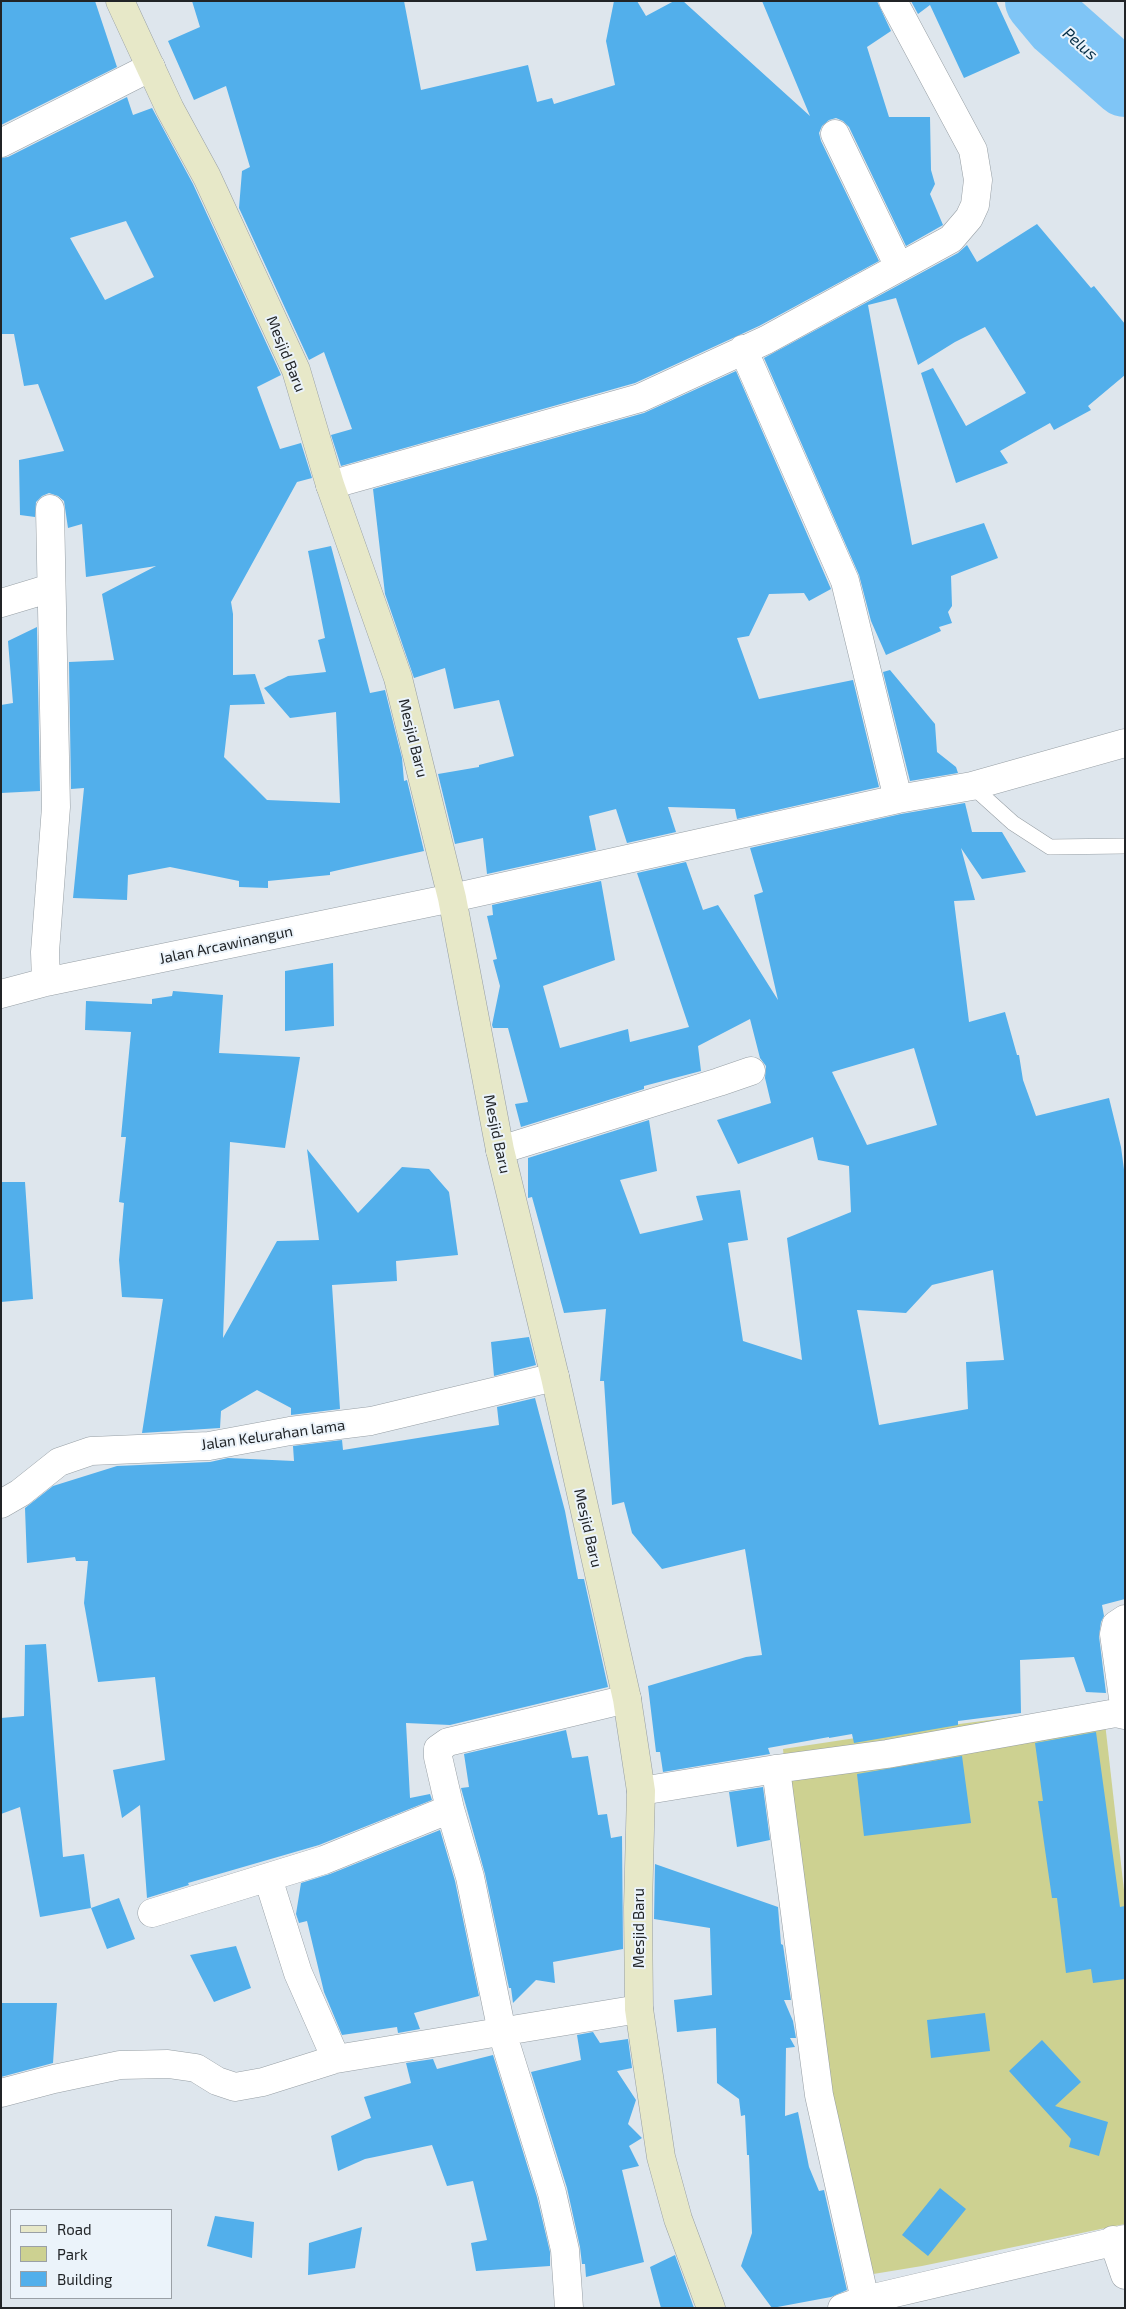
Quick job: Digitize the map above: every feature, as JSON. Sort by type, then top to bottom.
[{"type":"street","name":"Mesjid Baru","points":[[120,1],[170,108],[207,177],[296,370],[330,485],[398,678],[452,898],[500,1150],[556,1377],[627,1699],[642,1791],[638,1908],[639,2009],[661,2157],[678,2219],[712,2308]]},
{"type":"street","points":[[330,485],[640,398],[766,340],[951,239],[969,218],[975,205],[978,180],[973,150],[893,1]]},
{"type":"street","points":[[1,143],[151,67]]},
{"type":"street","points":[[835,134],[898,267]]},
{"type":"street","points":[[743,349],[845,581],[898,799]]},
{"type":"street","points":[[46,982],[45,952],[56,807],[50,509]]},
{"type":"street","points":[[1,603],[51,588]]},
{"type":"street","name":"Jalan Arcawinangun","points":[[1,994],[46,982],[452,898],[898,799],[972,786],[1125,743]]},
{"type":"street","points":[[500,1150],[751,1071]]},
{"type":"street","name":"Jalan Kelurahan lama","points":[[1,1504],[20,1493],[59,1462],[91,1451],[209,1446],[290,1431],[371,1421],[556,1377]]},
{"type":"street","points":[[642,1791],[776,1769],[887,1754],[1116,1713],[1125,1714],[1114,1634],[1116,1625],[1125,1619]]},
{"type":"street","points":[[569,2308],[565,2250],[552,2193],[502,2032],[470,1877],[450,1809],[438,1757],[441,1746],[448,1742],[627,1699]]},
{"type":"street","points":[[776,1769],[819,2095],[853,2304],[1119,2240],[1125,2276]]},
{"type":"street","points":[[152,1913],[324,1860],[450,1809]]},
{"type":"street","points":[[268,1878],[298,1973],[336,2059]]},
{"type":"street","points":[[1,2093],[54,2078],[120,2065],[168,2064],[196,2068],[217,2081],[235,2087],[263,2082],[336,2059],[639,2009]]},
{"type":"lane","points":[[972,786],[1013,824],[1050,847],[1125,846]]},
{"type":"green space","points":[[1060,1711],[1105,1723],[1125,1899],[1125,2224],[922,2266],[849,2278],[794,1852],[783,1749]]},
{"type":"building","points":[[1,1],[95,1],[117,67],[1,125]]},
{"type":"building","points":[[192,1],[404,1],[421,90],[528,65],[537,102],[552,98],[554,104],[615,85],[606,41],[614,1],[637,1],[646,16],[674,1],[683,1],[810,116],[762,1],[877,1],[891,31],[867,47],[889,117],[930,117],[931,170],[935,184],[930,194],[943,225],[906,246],[849,127],[843,121],[836,118],[829,120],[822,126],[819,133],[821,141],[879,261],[759,326],[635,383],[341,466],[331,435],[352,429],[324,352],[309,360],[239,208],[242,171],[250,167],[226,86],[194,100],[168,41],[200,27]]},
{"type":"building","points":[[911,1],[996,1],[1020,53],[964,78],[930,5],[918,14]]},
{"type":"building","points":[[127,97],[133,115],[152,108],[193,184],[281,375],[257,387],[280,449],[301,443],[312,478],[297,482],[231,602],[233,614],[233,675],[255,674],[265,704],[230,705],[224,757],[267,800],[340,803],[336,712],[290,718],[264,688],[288,676],[326,672],[318,640],[325,638],[308,551],[331,546],[370,693],[385,690],[402,758],[404,781],[407,780],[424,851],[330,872],[330,875],[268,881],[268,888],[239,887],[239,881],[170,867],[128,875],[127,900],[73,898],[84,788],[71,789],[69,662],[114,660],[102,594],[156,566],[86,577],[82,524],[68,528],[64,501],[58,496],[49,493],[42,496],[36,502],[35,517],[20,515],[19,460],[64,451],[38,384],[24,386],[14,334],[1,334],[1,158],[8,157]],"holes":[[[126,221],[154,277],[105,300],[70,238]]]},
{"type":"building","points":[[1037,224],[1091,288],[1094,286],[1125,324],[1125,375],[1088,406],[1091,410],[1054,430],[1050,423],[1000,451],[1008,463],[956,483],[921,373],[933,368],[966,426],[1026,393],[985,327],[955,342],[918,365],[896,298],[868,305],[912,545],[984,523],[998,558],[951,576],[952,606],[948,612],[952,623],[939,627],[941,631],[886,655],[871,621],[859,575],[764,358],[958,253],[967,245],[977,262]]},
{"type":"building","points":[[736,371],[831,589],[809,601],[804,593],[769,594],[749,636],[737,638],[759,699],[853,680],[879,787],[737,819],[735,809],[668,807],[676,832],[627,843],[616,809],[589,816],[596,850],[487,874],[483,838],[455,844],[438,774],[479,767],[479,765],[514,756],[499,700],[454,709],[445,668],[414,678],[385,594],[373,489],[644,413]]},
{"type":"building","points":[[37,627],[40,791],[1,793],[1,705],[13,703],[8,641]]},
{"type":"building","points":[[890,670],[935,724],[937,752],[956,767],[958,773],[910,781],[883,672]]},
{"type":"building","points":[[965,803],[972,832],[1002,832],[1026,872],[982,879],[961,848],[975,900],[954,901],[969,1022],[1005,1012],[1017,1055],[1019,1055],[1023,1080],[1036,1116],[1109,1098],[1121,1147],[1125,1177],[1125,1599],[1102,1605],[1104,1616],[1099,1636],[1106,1693],[1086,1692],[1074,1657],[1020,1660],[1021,1713],[958,1721],[958,1725],[854,1743],[852,1734],[829,1737],[768,1748],[770,1754],[663,1772],[660,1752],[656,1752],[648,1686],[746,1657],[762,1655],[745,1549],[662,1569],[632,1533],[624,1502],[612,1505],[604,1381],[600,1381],[606,1309],[564,1313],[532,1197],[528,1198],[528,1158],[649,1120],[657,1171],[620,1180],[640,1234],[703,1220],[696,1196],[740,1190],[748,1240],[728,1243],[743,1341],[802,1360],[787,1238],[851,1212],[849,1166],[818,1160],[813,1137],[738,1164],[717,1120],[771,1103],[765,1078],[766,1066],[760,1058],[750,1019],[698,1046],[701,1071],[644,1086],[644,1089],[521,1127],[515,1104],[528,1102],[508,1028],[493,1028],[492,1025],[500,986],[493,960],[497,959],[487,916],[493,915],[492,905],[601,881],[615,960],[543,986],[560,1048],[628,1029],[630,1042],[689,1027],[637,873],[686,862],[703,910],[718,905],[778,1000],[754,895],[763,892],[750,848],[901,814]],"holes":[[[914,1048],[937,1125],[867,1145],[832,1072]],[[993,1270],[1004,1360],[966,1362],[968,1409],[879,1425],[857,1310],[906,1313],[932,1285]]]},
{"type":"building","points":[[333,963],[334,1026],[285,1031],[285,971]]},
{"type":"building","points":[[173,991],[223,995],[219,1053],[300,1057],[285,1148],[230,1142],[223,1338],[277,1241],[319,1240],[307,1149],[358,1213],[402,1167],[429,1169],[449,1192],[458,1255],[396,1261],[397,1281],[332,1285],[340,1409],[291,1415],[291,1408],[257,1390],[221,1411],[220,1428],[142,1433],[163,1299],[122,1297],[119,1260],[124,1203],[119,1202],[126,1137],[121,1137],[131,1032],[85,1030],[86,1001],[152,1004],[152,999],[172,996]]},
{"type":"building","points":[[1,1182],[25,1182],[33,1299],[1,1302]]},
{"type":"building","points":[[529,1337],[536,1365],[494,1376],[491,1342]]},
{"type":"building","points":[[535,1398],[565,1511],[578,1579],[584,1579],[608,1687],[450,1725],[406,1723],[410,1798],[430,1794],[432,1800],[319,1845],[188,1883],[189,1885],[147,1898],[140,1805],[122,1818],[113,1770],[165,1760],[155,1677],[98,1682],[84,1603],[88,1561],[76,1561],[75,1557],[27,1563],[25,1508],[53,1486],[117,1466],[210,1462],[228,1458],[294,1461],[293,1446],[342,1440],[343,1450],[499,1425],[497,1407]]},
{"type":"building","points":[[46,1644],[63,1857],[84,1854],[91,1908],[40,1917],[20,1807],[1,1814],[1,1718],[24,1716],[25,1645]]},
{"type":"building","points":[[566,1730],[572,1758],[588,1756],[598,1815],[607,1814],[611,1838],[622,1836],[623,1949],[553,1962],[555,1983],[536,1980],[513,2003],[485,1874],[461,1788],[469,1787],[464,1754]]},
{"type":"building","points":[[1096,1732],[1120,1907],[1125,1906],[1125,1979],[1093,1983],[1091,1969],[1066,1973],[1057,1898],[1052,1898],[1038,1801],[1043,1801],[1035,1743]]},
{"type":"building","points":[[962,1756],[971,1823],[864,1836],[857,1774]]},
{"type":"building","points":[[763,1787],[770,1840],[737,1847],[729,1792]]},
{"type":"building","points":[[440,1830],[455,1881],[479,1996],[414,2013],[420,2029],[398,2033],[397,2027],[342,2035],[324,1992],[307,1921],[299,1923],[296,1914],[301,1883],[330,1874]]},
{"type":"building","points":[[655,1864],[778,1907],[781,1944],[783,1945],[791,2000],[784,2000],[793,2021],[796,2038],[790,2038],[795,2047],[786,2048],[785,2116],[798,2112],[809,2167],[819,2191],[824,2190],[847,2290],[831,2297],[772,2308],[741,2266],[752,2233],[749,2155],[747,2155],[745,2115],[741,2116],[739,2099],[717,2083],[716,2028],[677,2032],[674,2000],[712,1995],[710,1928],[654,1919]]},
{"type":"building","points":[[119,1898],[135,1939],[107,1949],[91,1908]]},
{"type":"building","points":[[236,1946],[251,1988],[214,2002],[190,1955]]},
{"type":"building","points":[[1,2003],[57,2003],[53,2063],[1,2077]]},
{"type":"building","points":[[985,2013],[990,2051],[931,2058],[927,2020]]},
{"type":"building","points":[[593,2032],[600,2043],[628,2039],[632,2068],[617,2071],[636,2100],[628,2124],[642,2138],[629,2146],[639,2166],[622,2170],[644,2262],[586,2277],[585,2264],[582,2264],[567,2188],[531,2072],[581,2060],[577,2035]]},
{"type":"building","points":[[1042,2040],[1081,2082],[1055,2106],[1108,2122],[1099,2156],[1069,2147],[1071,2139],[1009,2071]]},
{"type":"building","points":[[493,2055],[537,2197],[550,2252],[550,2266],[476,2271],[471,2243],[487,2240],[473,2181],[447,2186],[432,2145],[365,2159],[338,2171],[331,2136],[371,2118],[364,2097],[411,2083],[406,2063],[433,2059],[437,2069]]},
{"type":"building","points":[[940,2188],[966,2209],[928,2256],[902,2235]]},
{"type":"building","points":[[215,2216],[254,2222],[252,2258],[207,2246]]},
{"type":"building","points":[[362,2227],[355,2268],[308,2275],[309,2243]]},
{"type":"building","points":[[675,2255],[694,2308],[661,2308],[650,2267]]},
{"type":"waterway","name":"Pelus","points":[[1038,1],[1058,25],[1125,84]]}]
